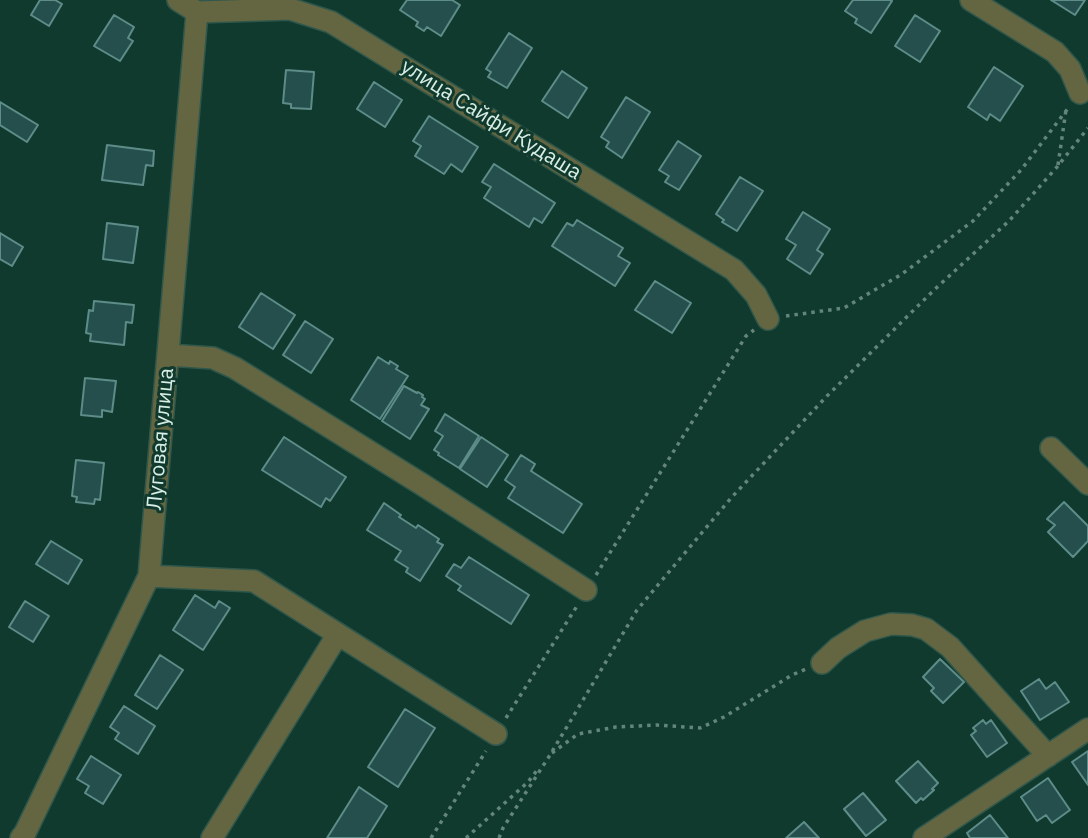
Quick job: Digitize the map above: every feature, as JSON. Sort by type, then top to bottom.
[{"type":"street","points":[[178,0],[197,12]]},
{"type":"street","points":[[971,0],[1055,52],[1070,69],[1080,93]]},
{"type":"street","name":"улица Сайфи Кудаша","points":[[197,12],[290,9],[331,22],[734,270],[757,295],[768,319]]},
{"type":"street","name":"Луговая улица","points":[[21,838],[149,576],[197,12]]},
{"type":"street","points":[[168,355],[213,358],[235,368],[586,590]]},
{"type":"street","points":[[1051,447],[1088,484]]},
{"type":"street","points":[[149,576],[254,581],[496,734]]},
{"type":"street","points":[[821,663],[838,648],[866,631],[891,624],[926,629],[950,647],[1048,756]]},
{"type":"street","points":[[212,838],[338,634]]},
{"type":"street","points":[[924,838],[1088,729]]},
{"type":"path","points":[[431,838],[746,336],[768,319],[844,308],[902,274],[972,221],[1021,170],[1080,93]]},
{"type":"path","points":[[1057,167],[1066,110]]},
{"type":"path","points":[[499,838],[637,610],[730,498],[827,396],[934,290],[1009,221],[1088,128]]},
{"type":"path","points":[[466,838],[528,782],[550,755],[578,734],[616,727],[657,725],[700,728],[724,717],[792,675],[821,663]]},
{"type":"building","points":[[40,0],[55,0],[62,4],[49,26],[31,15]]},
{"type":"building","points":[[407,0],[452,0],[460,5],[441,36],[427,27],[424,31],[416,26],[418,22],[400,10]]},
{"type":"building","points":[[853,0],[892,1],[871,33],[855,23],[857,19],[845,11]]},
{"type":"building","points":[[1051,0],[1085,0],[1075,15]]},
{"type":"building","points":[[114,15],[134,27],[128,38],[133,41],[120,61],[94,46]]},
{"type":"building","points":[[915,15],[940,31],[920,62],[895,46]]},
{"type":"building","points":[[509,33],[532,48],[507,88],[488,77],[491,72],[486,69]]},
{"type":"building","points":[[994,67],[1023,86],[1000,121],[990,114],[987,120],[968,107]]},
{"type":"building","points":[[286,70],[314,72],[311,109],[291,108],[291,104],[283,103]]},
{"type":"building","points":[[562,71],[587,88],[568,118],[542,101]]},
{"type":"building","points":[[374,82],[402,100],[385,127],[357,109]]},
{"type":"building","points":[[626,97],[650,112],[622,158],[606,147],[609,142],[601,137]]},
{"type":"building","points":[[0,102],[38,125],[27,142],[0,125]]},
{"type":"building","points":[[429,116],[478,147],[462,172],[451,164],[444,174],[415,156],[421,146],[413,141]]},
{"type":"building","points":[[678,141],[701,156],[679,190],[665,182],[669,176],[659,170]]},
{"type":"building","points":[[107,145],[154,151],[153,166],[146,165],[143,185],[102,180]]},
{"type":"building","points":[[494,164],[555,203],[542,223],[534,218],[529,227],[484,198],[491,187],[482,182]]},
{"type":"building","points":[[740,177],[763,191],[737,231],[722,222],[724,220],[716,214]]},
{"type":"building","points":[[803,212],[830,229],[817,250],[823,254],[810,274],[787,259],[796,245],[786,239]]},
{"type":"building","points":[[577,220],[623,248],[618,256],[630,263],[615,286],[552,246],[567,223],[573,226]]},
{"type":"building","points":[[107,223],[138,227],[133,263],[103,259]]},
{"type":"building","points":[[0,233],[23,247],[12,266],[0,259]]},
{"type":"building","points":[[655,281],[691,303],[672,333],[635,310]]},
{"type":"building","points":[[261,293],[295,315],[273,349],[239,327]]},
{"type":"building","points":[[94,301],[134,305],[132,323],[126,322],[124,345],[90,341],[91,334],[86,333],[89,310],[93,311]]},
{"type":"building","points":[[305,321],[333,339],[311,373],[283,355]]},
{"type":"building","points":[[378,357],[398,366],[396,369],[408,376],[380,419],[351,400]]},
{"type":"building","points":[[85,378],[116,381],[112,412],[102,410],[102,417],[81,415]]},
{"type":"building","points":[[404,386],[423,395],[425,399],[421,405],[429,409],[410,439],[382,421]]},
{"type":"building","points":[[445,414],[479,436],[459,468],[434,450],[443,436],[435,431]]},
{"type":"building","points":[[284,437],[346,477],[330,501],[326,498],[321,507],[262,470]]},
{"type":"building","points":[[481,437],[508,455],[487,487],[460,469]]},
{"type":"building","points":[[521,455],[535,464],[531,471],[582,504],[563,533],[508,498],[515,487],[505,480]]},
{"type":"building","points":[[76,460],[104,463],[100,500],[95,499],[94,504],[76,502],[77,497],[72,496]]},
{"type":"building","points":[[1064,502],[1088,526],[1088,541],[1073,557],[1048,532],[1055,525],[1047,519]]},
{"type":"building","points":[[384,503],[401,515],[399,517],[416,528],[418,525],[439,539],[437,542],[443,545],[420,581],[406,572],[408,568],[395,560],[401,551],[367,530]]},
{"type":"building","points":[[51,541],[82,560],[68,584],[36,564]]},
{"type":"building","points":[[469,557],[529,595],[511,624],[458,590],[461,586],[446,576],[454,564],[461,568]]},
{"type":"building","points":[[195,595],[215,608],[219,601],[230,608],[203,650],[173,630]]},
{"type":"building","points":[[25,601],[49,616],[33,642],[9,627]]},
{"type":"building","points":[[160,655],[183,670],[157,709],[135,695]]},
{"type":"building","points":[[940,659],[964,682],[943,703],[931,691],[934,688],[923,677]]},
{"type":"building","points":[[1039,679],[1046,689],[1055,682],[1069,702],[1040,720],[1021,691]]},
{"type":"building","points":[[124,706],[155,726],[138,754],[115,739],[119,733],[110,727]]},
{"type":"building","points":[[405,709],[435,728],[398,787],[368,767]]},
{"type":"building","points":[[983,720],[986,724],[991,720],[1007,743],[987,757],[971,735],[976,731],[973,728]]},
{"type":"building","points":[[1088,751],[1088,785],[1072,762]]},
{"type":"building","points":[[91,756],[121,775],[103,804],[85,793],[89,786],[77,779]]},
{"type":"building","points":[[918,761],[938,783],[923,800],[921,798],[916,803],[896,781]]},
{"type":"building","points":[[1048,778],[1070,810],[1052,823],[1046,815],[1037,821],[1021,797]]},
{"type":"building","points":[[359,787],[387,806],[367,838],[327,838]]},
{"type":"building","points":[[863,793],[886,820],[866,836],[844,809]]},
{"type":"building","points":[[990,815],[1008,838],[970,838],[967,833]]},
{"type":"building","points":[[804,822],[819,838],[786,838]]}]
